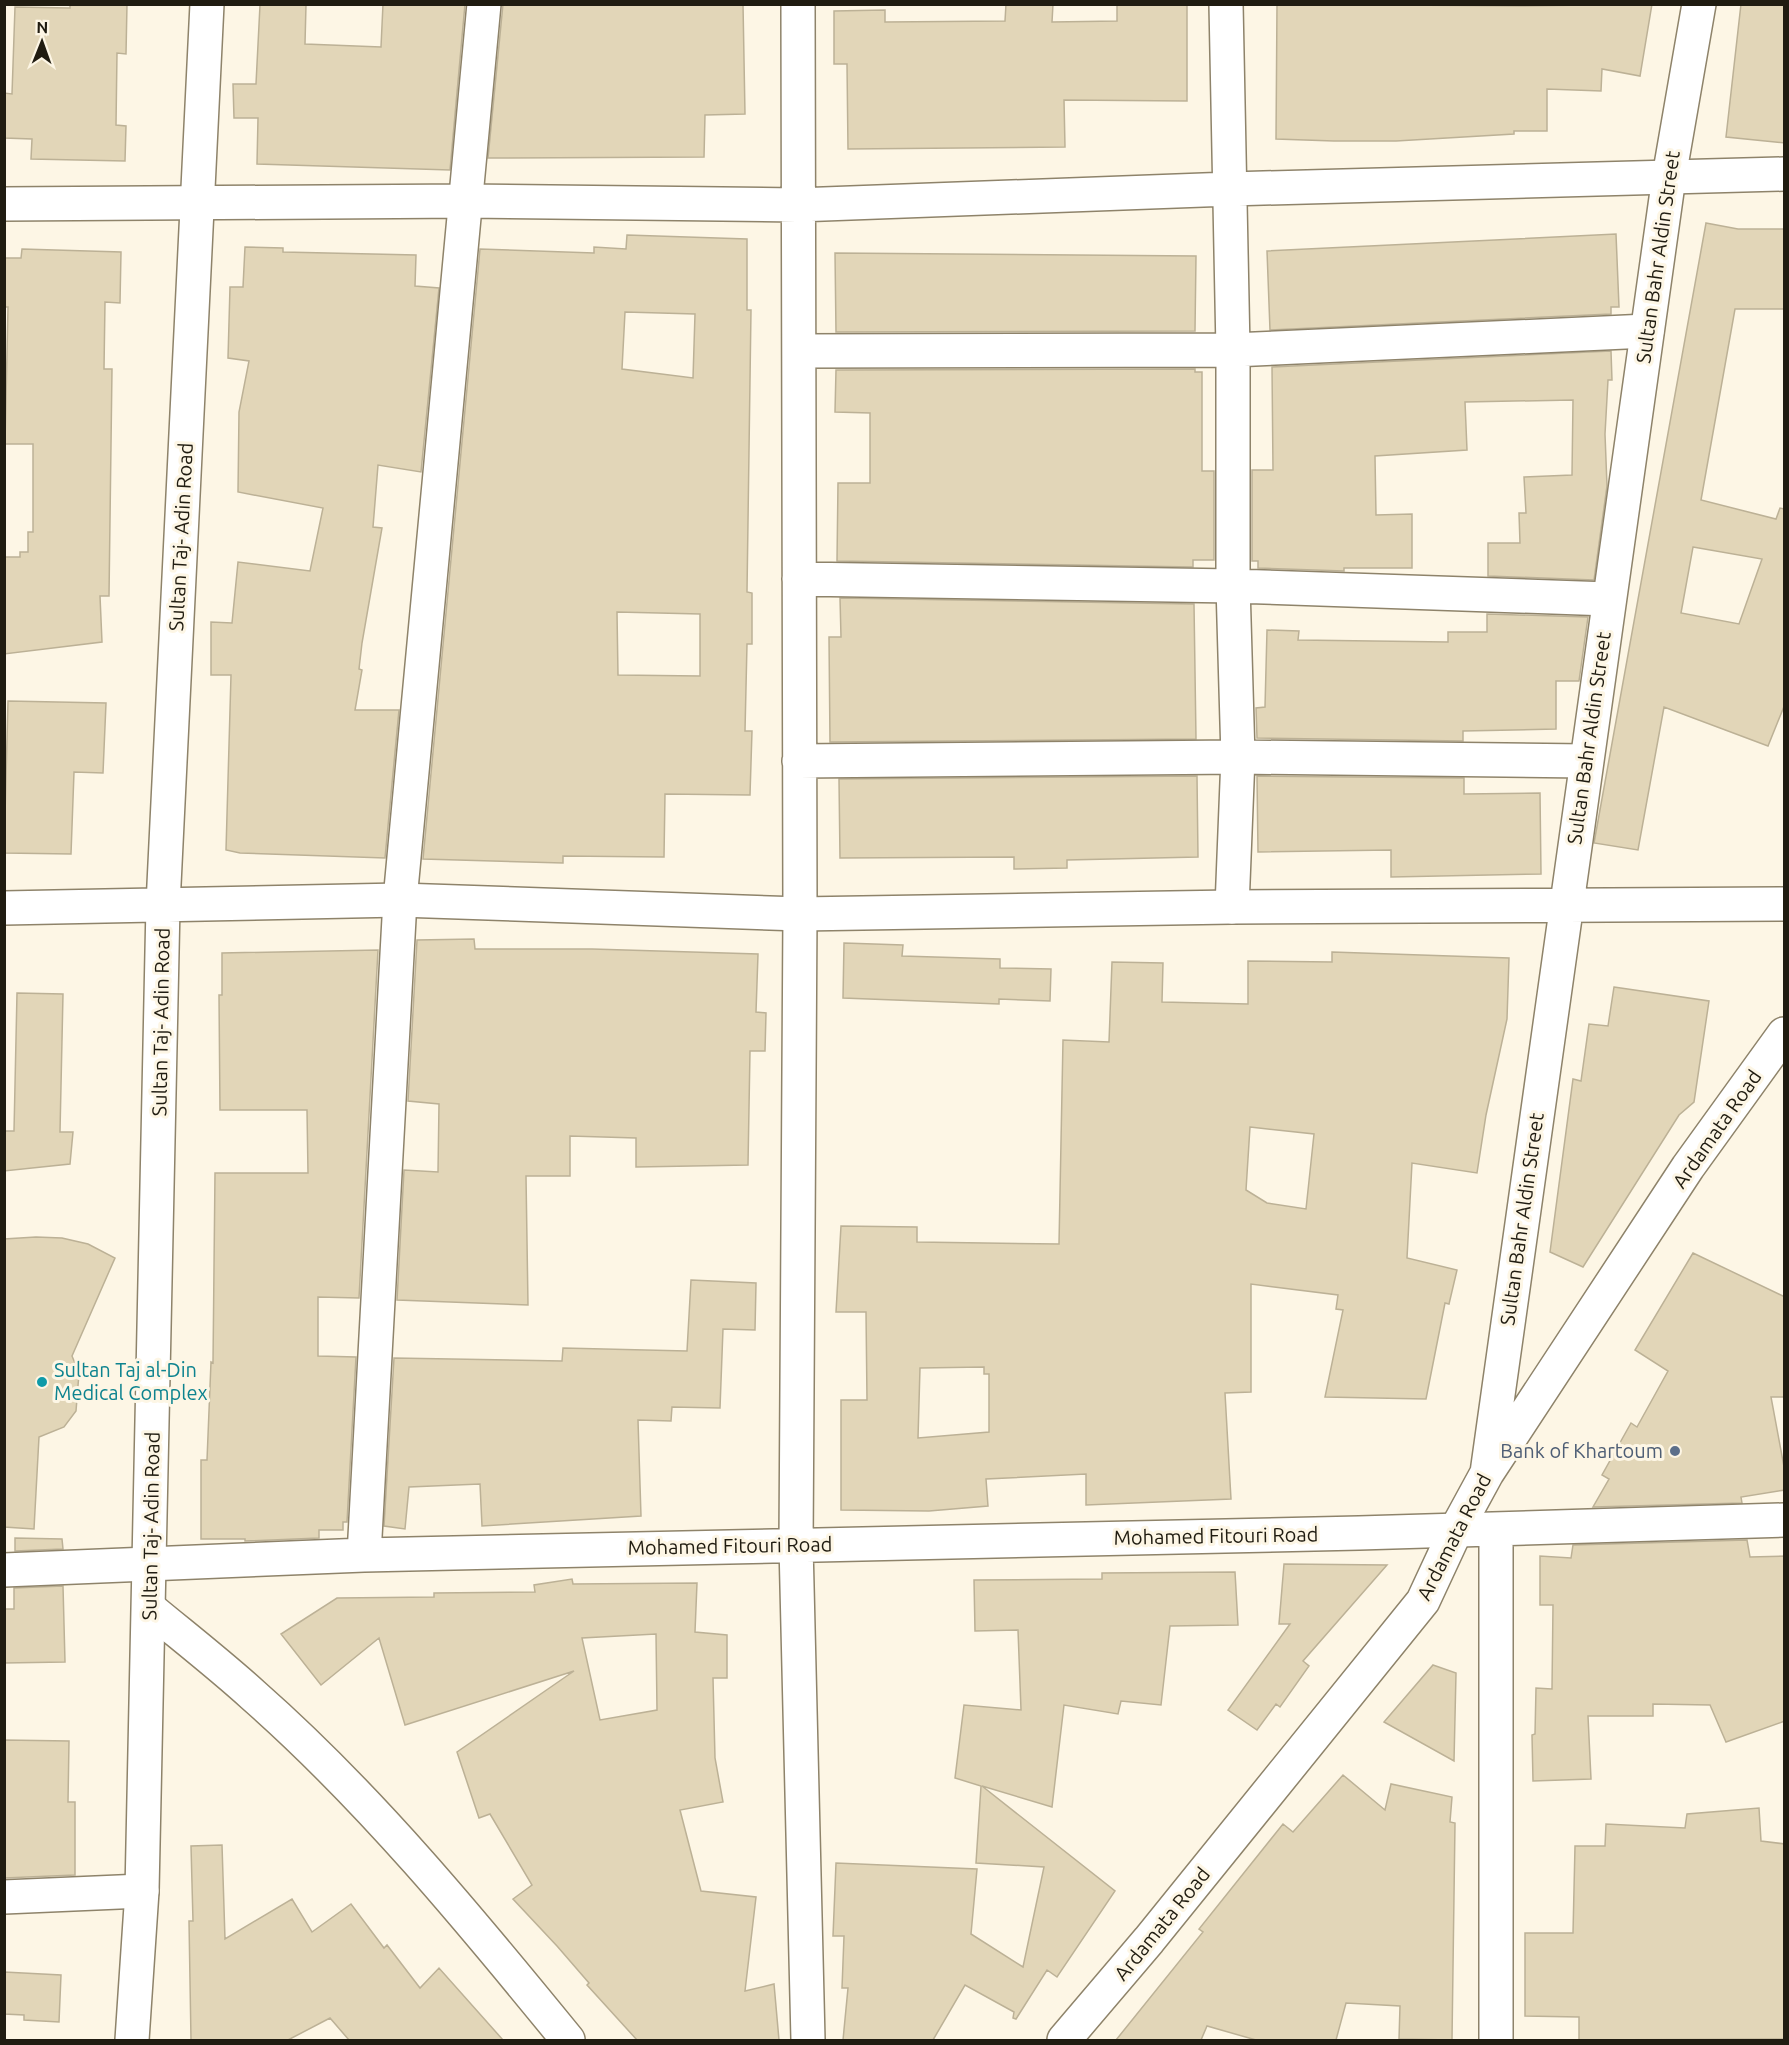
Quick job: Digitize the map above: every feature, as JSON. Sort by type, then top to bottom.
[{"type":"street","name":"Sultan Taj- Adin Road","points":[[132,2040],[142,1891],[163,905],[207,4]]},
{"type":"street","points":[[364,1555],[400,900],[484,4]]},
{"type":"street","points":[[798,4],[800,914],[796,1545],[808,2040]]},
{"type":"street","points":[[1226,4],[1233,350],[1233,586],[1238,757],[1232,907]]},
{"type":"street","name":"Sultan Bahr Aldin Street","points":[[1487,1473],[1669,177],[1699,4]]},
{"type":"street","points":[[4,204],[467,201],[797,205],[1230,189],[1785,174]]},
{"type":"street","points":[[799,351],[1233,350],[1647,331]]},
{"type":"street","points":[[799,579],[1233,586],[1609,599]]},
{"type":"street","points":[[799,761],[1238,757],[1587,761]]},
{"type":"street","points":[[4,908],[400,900],[800,914],[1232,907],[1785,904]]},
{"type":"street","name":"Ardamata Road","points":[[1064,2040],[1149,1940],[1423,1601],[1456,1530],[1487,1473],[1688,1167],[1785,1034]]},
{"type":"street","name":"Mohamed Fitouri Road","points":[[4,1570],[364,1555],[1456,1530],[1785,1520]]},
{"type":"street","points":[[1496,1529],[1496,2040]]},
{"type":"street","points":[[149,1608],[254,1696],[342,1781],[490,1944],[568,2040]]},
{"type":"street","points":[[4,1897],[142,1891]]},
{"type":"building","points":[[70,4],[127,4],[126,54],[117,53],[116,125],[126,126],[125,161],[31,159],[32,139],[4,138],[4,93],[12,94],[15,7],[70,8]]},
{"type":"building","points":[[383,4],[465,4],[450,170],[257,164],[258,118],[234,118],[233,84],[256,84],[260,5],[306,5],[305,44],[381,47]]},
{"type":"building","points":[[503,4],[743,4],[745,114],[705,115],[704,157],[488,158]]},
{"type":"building","points":[[1006,4],[1053,4],[1052,22],[1117,21],[1117,4],[1187,4],[1187,101],[1064,100],[1065,147],[848,149],[847,64],[834,64],[834,11],[885,10],[885,22],[1005,21]]},
{"type":"building","points":[[1277,4],[1519,6],[1652,4],[1640,76],[1602,69],[1601,91],[1547,89],[1547,131],[1514,131],[1514,134],[1396,141],[1334,141],[1276,139]]},
{"type":"building","points":[[1741,4],[1785,4],[1785,143],[1726,137]]},
{"type":"building","points":[[1706,223],[1738,229],[1785,229],[1785,309],[1735,309],[1701,500],[1776,519],[1780,508],[1785,509],[1785,704],[1768,746],[1664,707],[1638,850],[1594,843]],"holes":[[[1693,547],[1762,559],[1739,624],[1681,613]]]},
{"type":"building","points":[[1616,234],[1619,307],[1611,307],[1611,314],[1270,330],[1267,251]]},
{"type":"building","points":[[627,235],[747,239],[747,310],[751,310],[747,592],[752,593],[752,644],[747,644],[745,731],[752,731],[750,795],[665,794],[664,857],[563,856],[563,863],[423,859],[480,249],[594,253],[594,247],[626,249]],"holes":[[[625,312],[695,314],[693,378],[622,369]],[[617,612],[700,614],[700,676],[618,675]]]},
{"type":"building","points":[[245,247],[283,248],[283,252],[416,255],[415,286],[439,288],[421,472],[378,465],[373,527],[382,528],[362,643],[359,669],[362,670],[355,710],[399,710],[385,858],[240,853],[226,850],[231,675],[211,675],[211,622],[232,623],[238,562],[310,571],[323,508],[238,492],[239,412],[249,361],[228,358],[230,287],[243,287]]},
{"type":"building","points":[[22,249],[121,252],[120,303],[105,302],[104,369],[112,369],[109,596],[100,596],[102,642],[4,654],[4,557],[20,557],[20,552],[28,552],[28,532],[33,532],[33,444],[5,444],[8,307],[4,307],[4,258],[21,258]]},
{"type":"building","points":[[835,253],[1196,256],[1195,331],[836,332]]},
{"type":"building","points":[[1611,351],[1612,380],[1608,380],[1605,434],[1607,486],[1594,580],[1488,576],[1488,543],[1520,543],[1519,513],[1526,513],[1524,477],[1572,475],[1573,400],[1465,402],[1467,450],[1375,456],[1376,515],[1412,514],[1412,568],[1344,568],[1344,571],[1258,568],[1258,561],[1252,561],[1252,470],[1273,470],[1272,367]]},
{"type":"building","points":[[1195,369],[1195,372],[1202,372],[1202,471],[1214,471],[1214,560],[1193,560],[1193,567],[837,561],[838,483],[870,483],[870,413],[835,412],[836,370]]},
{"type":"building","points":[[840,598],[1194,604],[1196,739],[830,742],[829,637],[841,637]]},
{"type":"building","points":[[1487,614],[1588,617],[1579,681],[1556,681],[1556,729],[1463,731],[1463,741],[1257,738],[1256,708],[1265,707],[1267,630],[1299,631],[1298,640],[1448,642],[1448,632],[1487,632]]},
{"type":"building","points":[[8,701],[106,703],[103,773],[74,772],[71,854],[4,853]]},
{"type":"building","points":[[1197,776],[1198,857],[1067,860],[1067,868],[1014,869],[1014,857],[840,858],[839,779]]},
{"type":"building","points":[[1257,776],[1464,778],[1464,794],[1540,793],[1541,874],[1391,877],[1391,850],[1258,852]]},
{"type":"building","points":[[474,939],[475,949],[592,949],[758,954],[756,1012],[766,1013],[765,1051],[750,1051],[748,1165],[636,1167],[636,1138],[570,1136],[570,1176],[526,1176],[528,1305],[397,1300],[404,1170],[438,1172],[439,1104],[408,1101],[417,940]]},
{"type":"building","points":[[844,943],[903,945],[902,956],[1000,959],[1000,968],[1051,969],[1050,1001],[999,999],[999,1004],[843,998]]},
{"type":"building","points":[[378,950],[359,1298],[318,1297],[318,1356],[356,1357],[347,1522],[343,1522],[343,1530],[319,1530],[319,1538],[245,1541],[245,1539],[201,1539],[201,1460],[207,1460],[211,1362],[213,1363],[215,1173],[308,1173],[307,1110],[220,1110],[219,995],[222,995],[222,953]]},
{"type":"building","points":[[1332,952],[1509,958],[1507,1019],[1486,1115],[1477,1173],[1412,1163],[1407,1258],[1457,1270],[1449,1304],[1445,1303],[1426,1399],[1325,1397],[1343,1310],[1336,1309],[1338,1295],[1251,1284],[1251,1392],[1225,1393],[1231,1499],[1086,1505],[1086,1474],[986,1479],[988,1506],[929,1511],[841,1510],[841,1400],[867,1400],[866,1312],[836,1312],[841,1226],[917,1227],[917,1242],[1059,1244],[1063,1040],[1109,1042],[1112,962],[1163,963],[1162,1002],[1248,1004],[1248,961],[1332,962]],"holes":[[[1250,1127],[1314,1134],[1306,1209],[1267,1203],[1246,1190]],[[984,1367],[984,1374],[989,1374],[989,1432],[918,1438],[920,1368]]]},
{"type":"building","points":[[1614,987],[1709,1001],[1694,1102],[1679,1115],[1583,1267],[1550,1252],[1573,1079],[1581,1081],[1589,1024],[1608,1026]]},
{"type":"building","points":[[17,993],[63,994],[60,1132],[73,1132],[70,1164],[4,1171],[4,1131],[14,1131]]},
{"type":"building","name":"Sultan Taj al-Din Medical Complex","points":[[62,1238],[88,1244],[115,1258],[72,1356],[79,1373],[76,1411],[64,1427],[39,1437],[34,1529],[4,1527],[4,1239]]},
{"type":"building","points":[[1693,1253],[1785,1297],[1785,1397],[1771,1397],[1785,1472],[1785,1490],[1741,1497],[1742,1503],[1593,1507],[1609,1479],[1602,1475],[1631,1423],[1637,1427],[1668,1371],[1635,1350]]},
{"type":"building","points":[[691,1280],[756,1283],[755,1330],[723,1329],[720,1408],[672,1407],[671,1421],[638,1420],[641,1516],[482,1526],[480,1484],[409,1487],[405,1529],[384,1526],[394,1358],[562,1361],[563,1348],[687,1351]]},
{"type":"building","points":[[15,1538],[62,1539],[63,1549],[15,1551]]},
{"type":"building","points":[[1747,1540],[1750,1557],[1785,1556],[1785,1721],[1726,1742],[1710,1705],[1653,1704],[1653,1716],[1588,1716],[1591,1779],[1533,1781],[1532,1735],[1535,1734],[1536,1688],[1552,1689],[1553,1605],[1540,1605],[1540,1556],[1571,1558],[1573,1545]]},
{"type":"building","points":[[1284,1564],[1387,1565],[1303,1661],[1309,1666],[1280,1707],[1276,1704],[1257,1730],[1228,1710],[1290,1624],[1279,1624]]},
{"type":"building","points":[[1235,1572],[1238,1625],[1170,1626],[1161,1705],[1121,1701],[1118,1714],[1064,1705],[1052,1807],[982,1786],[1115,1891],[1057,1977],[1047,1970],[1016,2019],[1013,2018],[1014,2012],[965,1985],[933,2040],[843,2040],[848,1988],[842,1988],[844,1936],[833,1936],[836,1863],[977,1869],[971,1934],[1023,1967],[1044,1867],[976,1863],[981,1786],[955,1778],[964,1705],[1021,1710],[1018,1630],[975,1631],[974,1580],[1102,1579],[1102,1573]]},
{"type":"building","points":[[572,1579],[573,1584],[697,1583],[695,1632],[727,1635],[727,1678],[713,1678],[715,1758],[723,1802],[680,1810],[701,1891],[756,1897],[745,1991],[774,1984],[779,2040],[637,2040],[587,1985],[589,1983],[557,1946],[513,1899],[532,1885],[490,1814],[479,1818],[457,1752],[574,1671],[405,1725],[379,1638],[321,1685],[281,1634],[337,1598],[434,1597],[434,1593],[535,1592],[534,1585]],"holes":[[[656,1634],[657,1710],[600,1720],[582,1638]]]},
{"type":"building","points":[[63,1586],[65,1662],[4,1663],[4,1609],[14,1609],[14,1588]]},
{"type":"building","points":[[1433,1665],[1456,1673],[1454,1761],[1384,1722]]},
{"type":"building","points":[[4,1740],[69,1741],[68,1802],[75,1802],[75,1875],[4,1878]]},
{"type":"building","points":[[1343,1775],[1385,1810],[1391,1784],[1452,1797],[1450,1822],[1455,1823],[1452,2040],[1399,2039],[1400,2006],[1346,2003],[1336,2040],[1256,2040],[1207,2026],[1201,2040],[1116,2040],[1203,1932],[1199,1929],[1283,1824],[1293,1832]]},
{"type":"building","points":[[1759,1808],[1761,1841],[1785,1844],[1785,2039],[1579,2040],[1579,2017],[1525,2016],[1525,1933],[1573,1933],[1575,1846],[1605,1846],[1606,1824],[1685,1828],[1687,1814]]},
{"type":"building","points":[[222,1845],[225,1939],[292,1899],[312,1932],[351,1904],[384,1948],[387,1945],[420,1988],[439,1968],[503,2040],[349,2040],[330,2018],[288,2040],[191,2040],[189,1921],[193,1921],[191,1846]]},
{"type":"building","points":[[4,1972],[61,1975],[59,2022],[24,2020],[24,2015],[4,2014]]},
{"type":"place","name":"Sultan Taj al-Din Medical Complex","points":[[42,1382]]},
{"type":"place","name":"Bank of Khartoum","points":[[1675,1451]]}]
